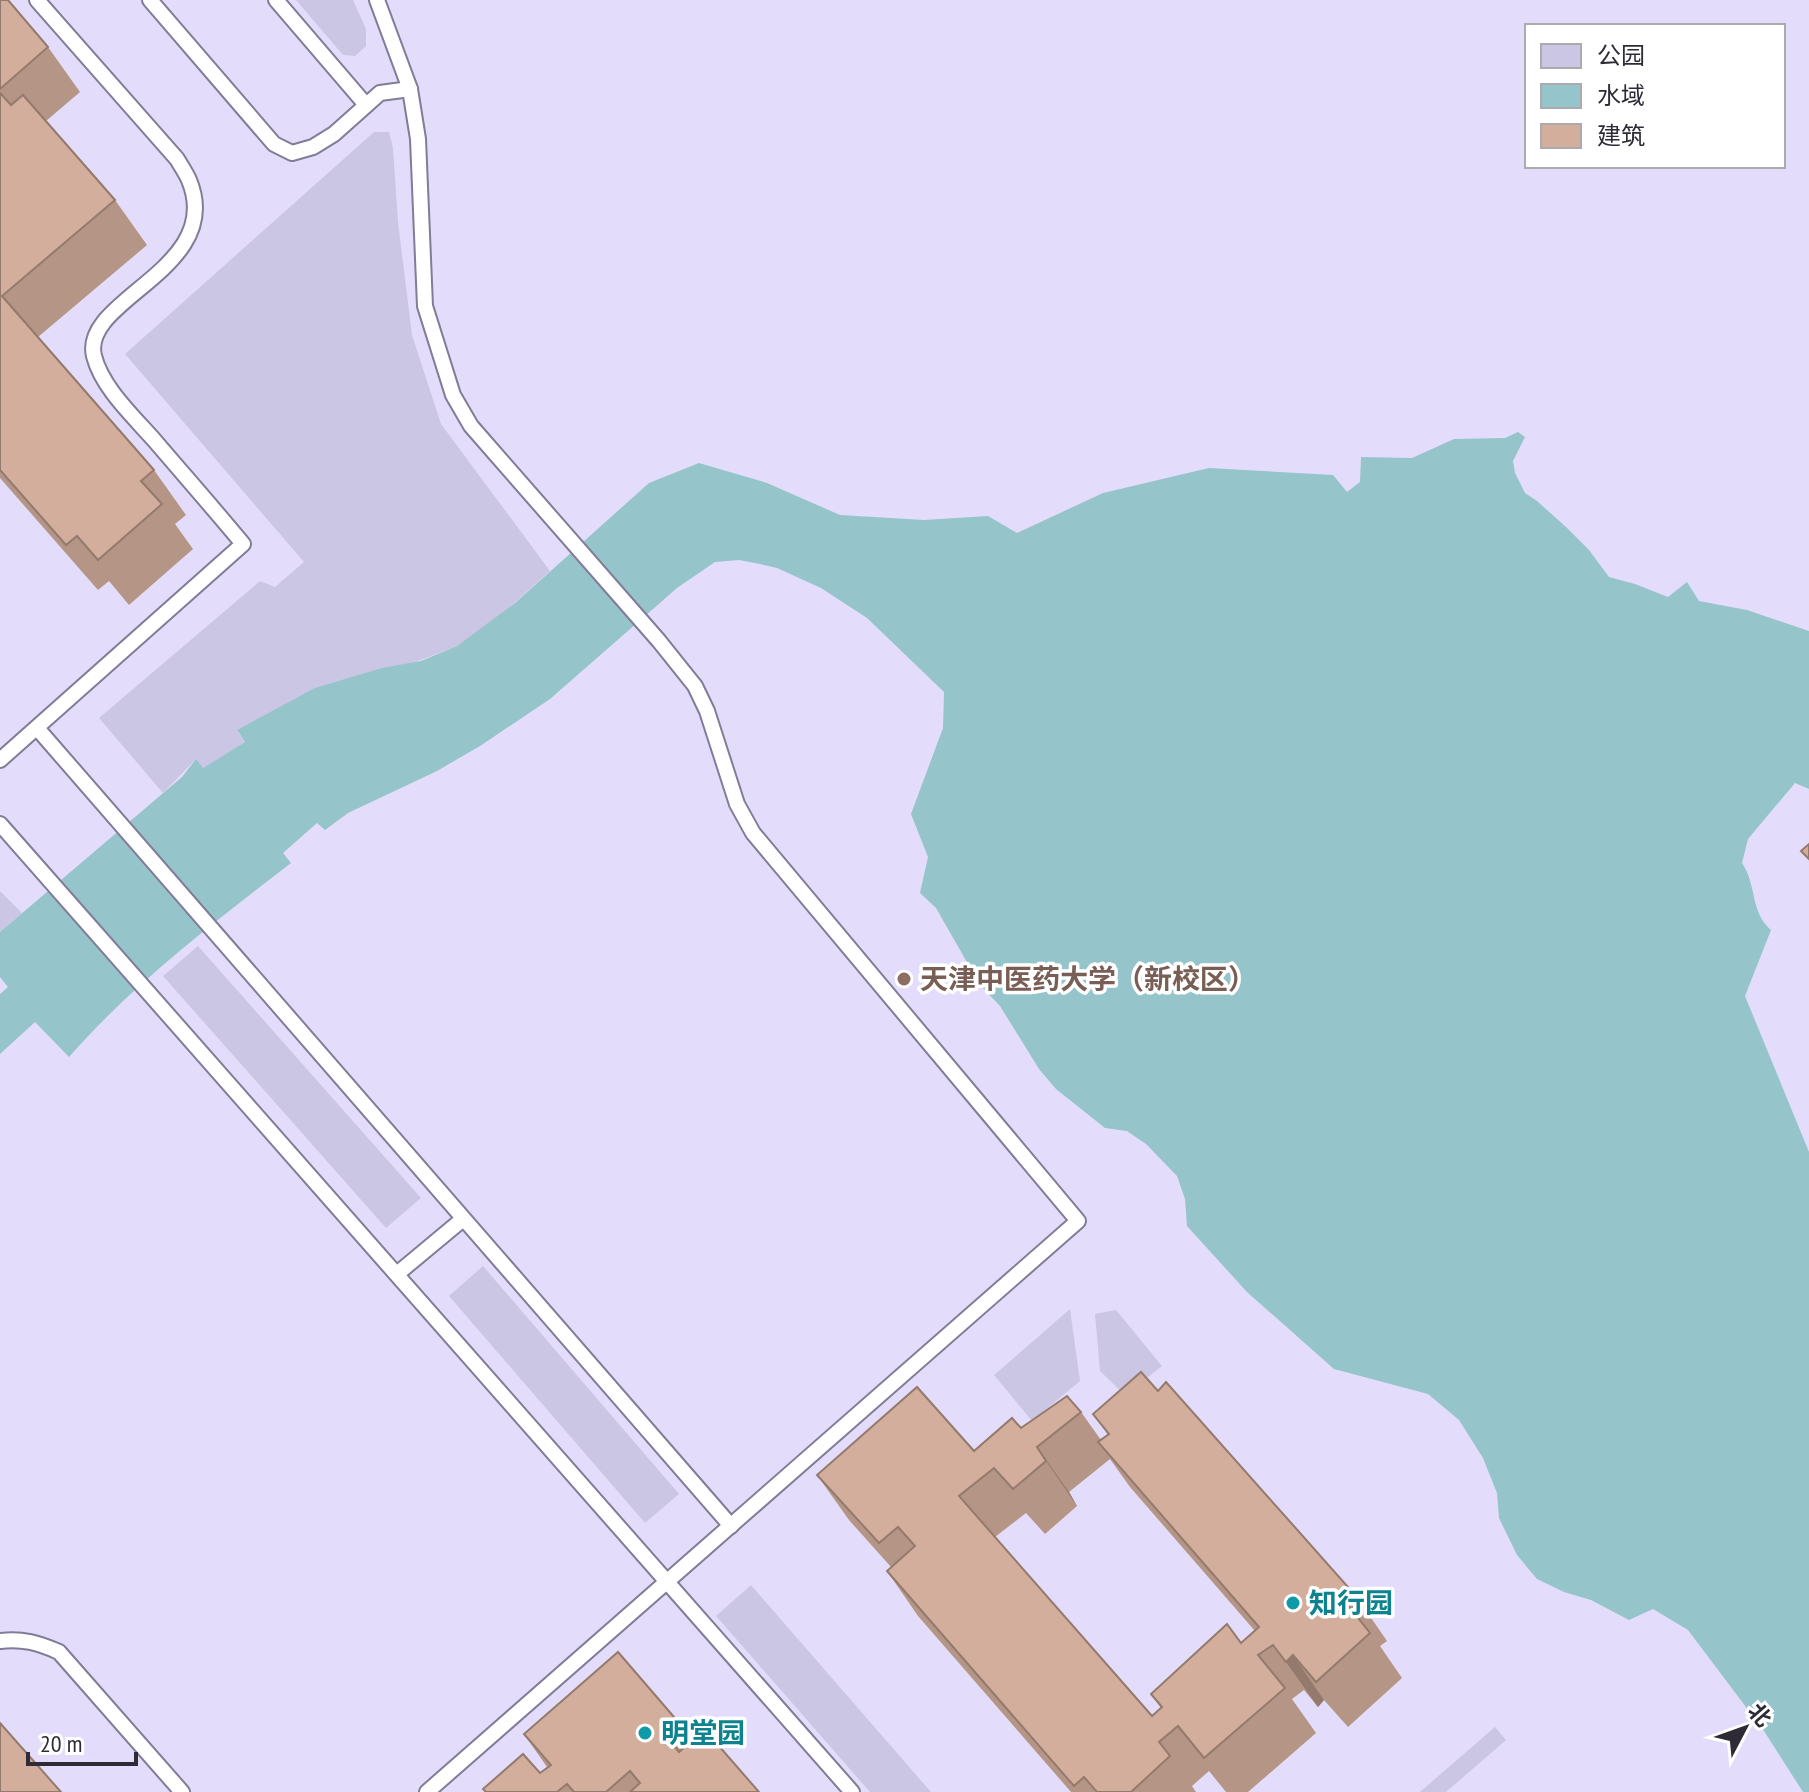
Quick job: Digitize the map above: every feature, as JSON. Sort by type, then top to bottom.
[{"type":"lane","points":[[0,760],[243,544],[118,397],[94,356],[95,338],[104,321],[174,258],[186,241],[193,220],[194,201],[190,181],[177,159],[37,0]]},
{"type":"lane","points":[[150,0],[274,144],[292,153],[313,147],[334,134],[380,93],[410,89]]},
{"type":"lane","points":[[276,0],[366,105]]},
{"type":"lane","points":[[377,0],[410,89],[418,139],[425,306],[453,395],[471,426],[695,686],[707,711],[737,804],[753,833],[1078,1221],[427,1792]]},
{"type":"lane","points":[[37,728],[731,1526]]},
{"type":"lane","points":[[0,824],[852,1792]]},
{"type":"lane","points":[[397,1274],[463,1219]]},
{"type":"lane","points":[[0,1641],[38,1642],[59,1652],[182,1792]]},
{"type":"shaded area","name":"天津中医药大学（新校区）","points":[[0,0],[1809,0],[1809,1792],[0,1792]]},
{"type":"green space","points":[[296,0],[353,0],[366,29],[366,46],[355,56],[343,55]]},
{"type":"green space","points":[[374,132],[389,132],[393,148],[398,222],[412,335],[441,424],[550,571],[494,621],[457,646],[237,731],[245,742],[202,769],[196,759],[163,793],[99,718],[260,581],[275,587],[304,562],[125,354]]},
{"type":"green space","points":[[0,891],[22,913],[0,932]]},
{"type":"green space","points":[[198,946],[421,1198],[386,1228],[163,976]]},
{"type":"green space","points":[[483,1266],[679,1494],[645,1523],[449,1296]]},
{"type":"green space","points":[[1070,1309],[1080,1381],[1032,1421],[994,1375]]},
{"type":"green space","points":[[1116,1310],[1162,1366],[1125,1395],[1100,1371],[1095,1314]]},
{"type":"green space","points":[[751,1585],[931,1792],[870,1792],[716,1616]]},
{"type":"green space","points":[[1495,1727],[1506,1740],[1446,1792],[1420,1792]]},
{"type":"water","points":[[1518,432],[1525,437],[1513,461],[1525,493],[1589,550],[1609,577],[1668,597],[1687,582],[1699,601],[1747,610],[1809,631],[1809,789],[1795,783],[1748,839],[1742,863],[1760,915],[1771,930],[1745,996],[1809,1152],[1809,1792],[1803,1792],[1764,1731],[1688,1630],[1653,1609],[1629,1620],[1591,1600],[1537,1579],[1517,1555],[1499,1518],[1497,1493],[1483,1458],[1459,1420],[1428,1394],[1334,1369],[1247,1292],[1187,1226],[1185,1199],[1177,1176],[1146,1144],[1127,1131],[1105,1128],[1056,1089],[1039,1069],[1000,1006],[980,985],[936,908],[920,893],[928,857],[911,814],[943,728],[944,692],[867,618],[821,588],[777,568],[739,560],[715,562],[677,588],[550,699],[480,746],[437,771],[348,813],[325,830],[317,823],[283,853],[291,863],[147,979],[69,1057],[35,1022],[0,1054],[0,994],[8,987],[0,977],[0,932],[182,777],[196,759],[203,768],[245,742],[237,730],[315,688],[382,668],[421,661],[457,646],[515,603],[649,483],[699,463],[767,483],[840,515],[924,520],[988,516],[1017,533],[1103,493],[1209,468],[1333,475],[1347,492],[1360,482],[1361,457],[1412,458],[1454,439],[1505,438]]},
{"type":"building","points":[[0,0],[8,0],[48,47],[0,89]]},
{"type":"building","points":[[0,93],[11,105],[23,95],[115,200],[2,296],[154,470],[141,481],[162,504],[98,560],[77,536],[66,545],[0,470]]},
{"type":"building","points":[[1809,844],[1809,859],[1801,851]]},
{"type":"building","name":"知行园","points":[[1141,1372],[1158,1391],[1166,1382],[1356,1596],[1346,1603],[1370,1633],[1316,1682],[1293,1655],[1286,1662],[1273,1645],[1258,1655],[1285,1688],[1204,1758],[1178,1726],[1159,1742],[1170,1756],[1131,1792],[1097,1792],[1084,1777],[1074,1786],[887,1571],[915,1546],[898,1527],[879,1543],[817,1475],[917,1387],[974,1451],[1012,1418],[1021,1428],[1067,1396],[1081,1412],[1037,1447],[1046,1461],[1013,1489],[994,1468],[959,1496],[1152,1716],[1162,1707],[1151,1694],[1227,1624],[1241,1643],[1259,1627],[1098,1442],[1109,1434],[1093,1414]]},
{"type":"building","points":[[618,1652],[680,1724],[666,1736],[679,1752],[705,1730],[759,1792],[630,1792],[640,1783],[630,1771],[606,1792],[574,1792],[567,1784],[557,1792],[486,1792],[483,1789],[523,1754],[540,1773],[551,1765],[524,1734]]},
{"type":"building","points":[[0,1723],[61,1792],[0,1792]]},
{"type":"place","name":"天津中医药大学（新校区）","points":[[904,979]]},
{"type":"place","name":"知行园","points":[[1293,1603]]},
{"type":"place","name":"明堂园","points":[[645,1733]]}]
